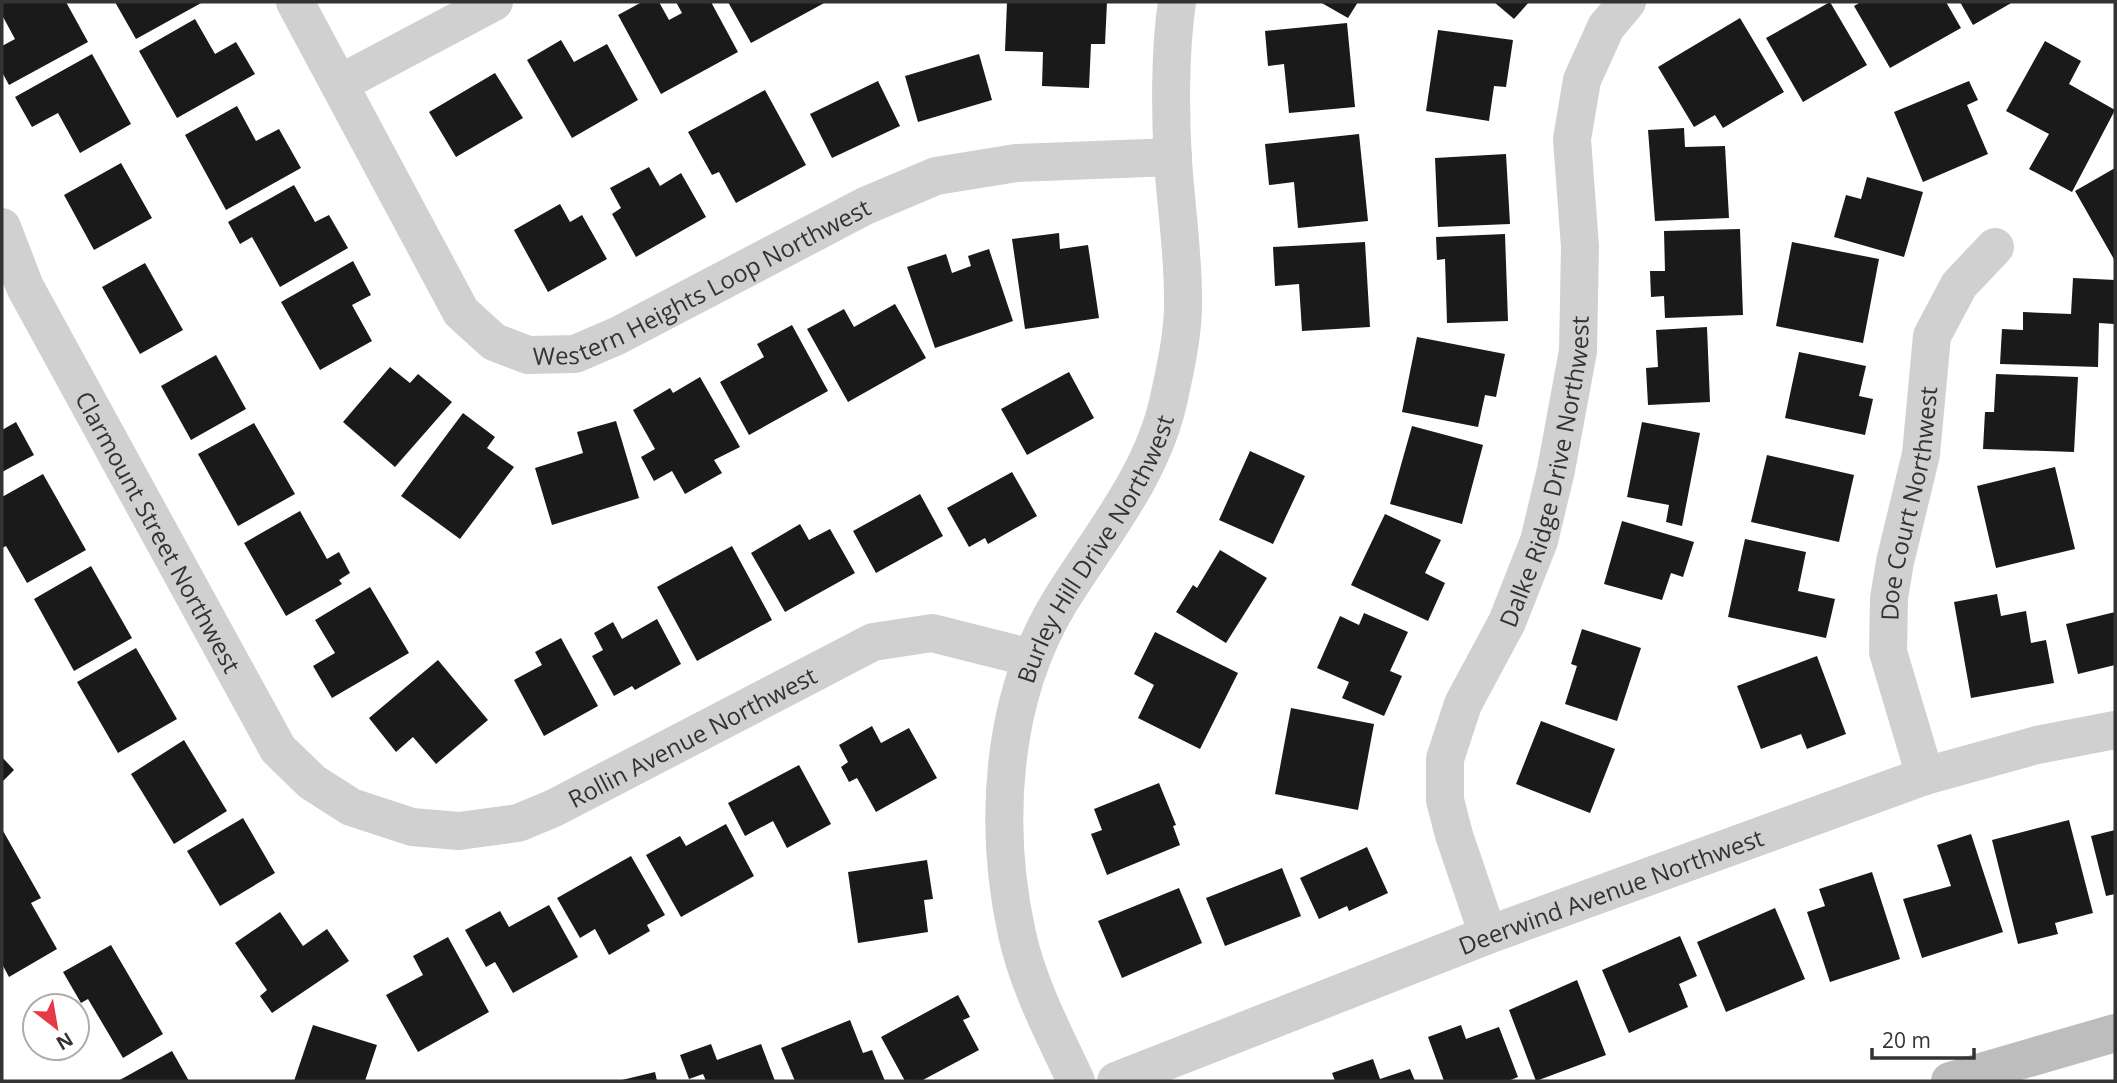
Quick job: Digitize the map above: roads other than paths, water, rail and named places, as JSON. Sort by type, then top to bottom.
[{"type":"main road","points":[[1950,1081],[2115,1032]]},
{"type":"street","name":"Western Heights Loop Northwest","points":[[295,2],[461,312],[494,342],[528,355],[575,354],[617,336],[865,206],[936,176],[1016,163],[1173,157]]},
{"type":"street","points":[[339,84],[494,2]]},
{"type":"street","name":"Burley Hill Drive Northwest","points":[[1076,1081],[1035,989],[1017,935],[1006,861],[1006,779],[1010,738],[1031,658],[1060,601],[1133,489],[1152,448],[1168,402],[1179,345],[1183,299],[1173,157],[1173,29],[1177,2]]},
{"type":"street","name":"Dalke Ridge Drive Northwest","points":[[1488,935],[1445,800],[1445,759],[1463,704],[1507,622],[1539,541],[1556,470],[1578,351],[1580,247],[1572,139],[1581,80],[1606,27],[1627,2]]},
{"type":"street","name":"Clarmount Street Northwest","points":[[2,227],[25,288],[278,749],[312,782],[351,807]]},
{"type":"street","name":"Doe Court Northwest","points":[[1925,776],[1888,652],[1889,598],[1921,454],[1932,336],[1959,285],[1995,247]]},
{"type":"street","name":"Rollin Avenue Northwest","points":[[351,807],[412,827],[459,831],[518,823],[554,808],[873,642],[932,632],[1031,658]]},
{"type":"street","name":"Deerwind Avenue Northwest","points":[[1116,1081],[1488,935],[1925,776],[2038,746],[2115,730]]}]
